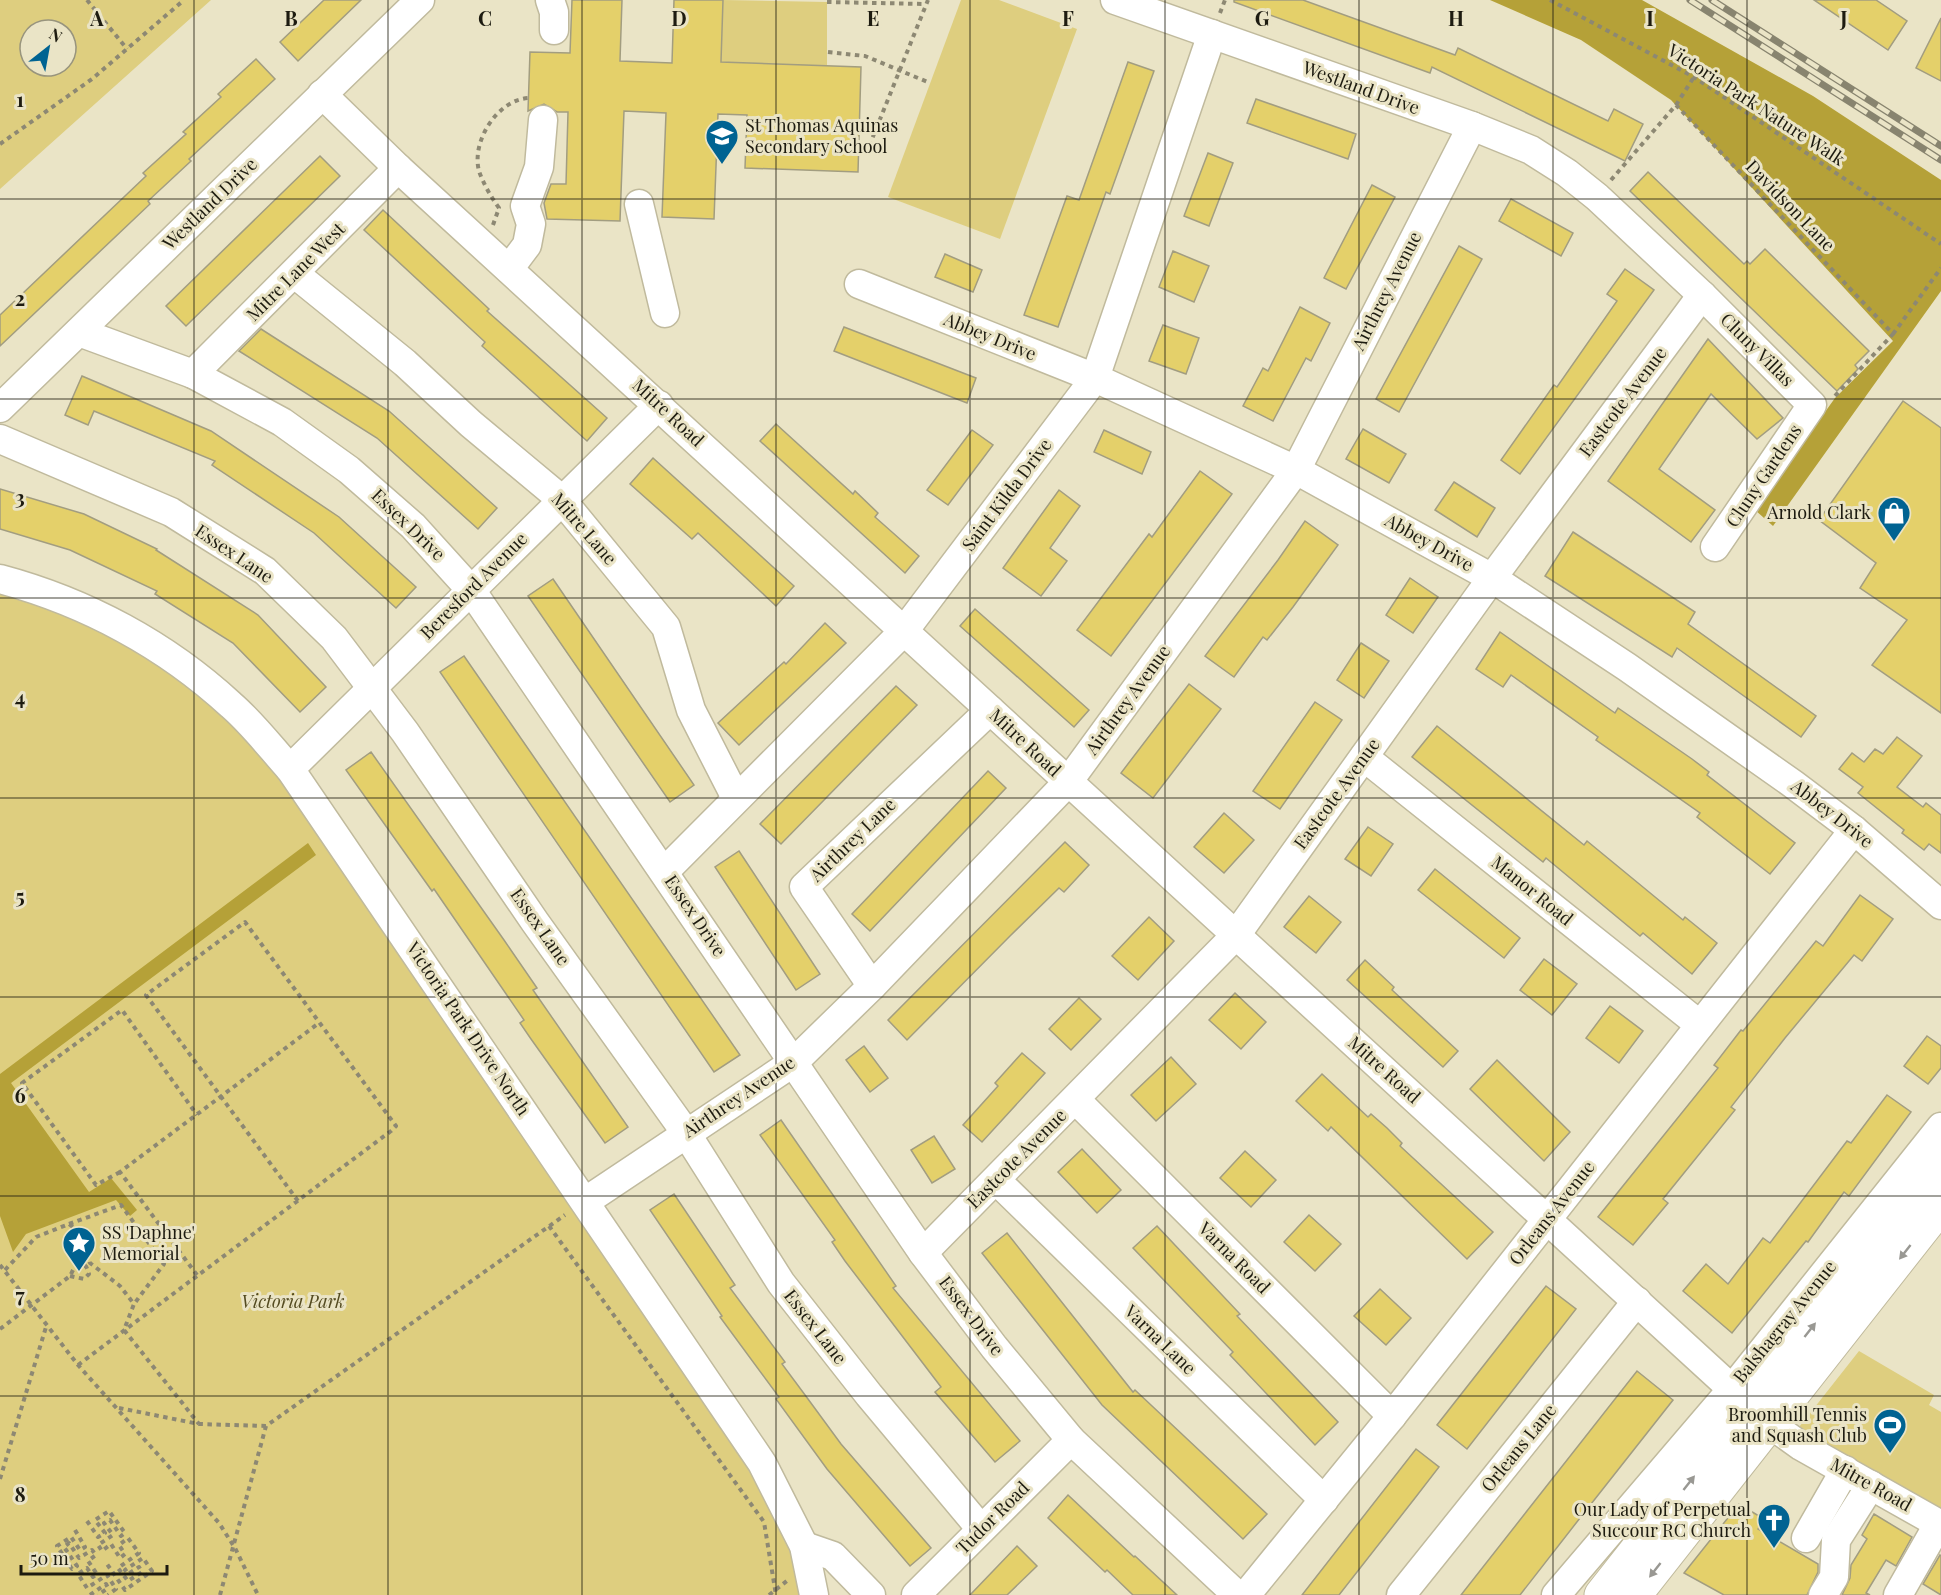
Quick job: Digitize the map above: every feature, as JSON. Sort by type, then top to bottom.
[{"type":"main road","name":"Balshagray Avenue","points":[[1601,1595],[1941,1164]]},
{"type":"main road","points":[[1635,1595],[1941,1206]]},
{"type":"street","name":"Westland Drive","points":[[0,408],[420,0]]},
{"type":"street","points":[[550,0],[554,12],[554,30]]},
{"type":"street","name":"Westland Drive","points":[[1115,0],[1472,126],[1531,150],[1567,173],[1597,197]]},
{"type":"street","name":"Saint Kilda Drive","points":[[665,871],[904,631],[1095,378],[1212,34]]},
{"type":"street","name":"Mitre Road","points":[[322,94],[398,168],[1732,1389]]},
{"type":"street","points":[[509,269],[527,245],[531,224],[525,206],[539,166],[536,109]]},
{"type":"street","name":"Airthrey Avenue","points":[[586,1201],[794,1062],[872,986],[1068,782],[1296,470],[1472,126]]},
{"type":"street","name":"Mitre Lane West","points":[[193,374],[398,168]]},
{"type":"street","name":"Cluny Villas","points":[[1597,197],[1702,295],[1812,405]]},
{"type":"street","points":[[639,204],[665,313]]},
{"type":"street","name":"Mitre Lane","points":[[295,274],[405,363],[471,424],[561,499],[666,627],[691,710],[736,798]]},
{"type":"street","name":"Abbey Drive","points":[[859,284],[1095,378],[1296,470],[1492,578],[1727,735],[1854,830],[1941,905]]},
{"type":"street","name":"Eastcote Avenue","points":[[923,1253],[1236,935],[1492,578],[1702,295]]},
{"type":"street","name":"Essex Drive","points":[[79,332],[193,374],[282,422],[349,470],[413,526],[471,590],[665,871],[923,1253],[994,1347],[1071,1440],[1237,1595]]},
{"type":"street","name":"Beresford Avenue","points":[[290,769],[561,499],[659,405]]},
{"type":"street","name":"Cluny Gardens","points":[[1715,547],[1812,405]]},
{"type":"street","name":"Essex Lane","points":[[0,439],[171,512],[265,571],[334,638],[372,686],[535,922],[686,1133],[782,1283],[869,1395],[981,1529]]},
{"type":"street","name":"Victoria Park Drive North","points":[[0,579],[91,611],[163,651],[232,705],[290,769],[586,1201],[762,1463],[804,1546],[814,1595]]},
{"type":"street","name":"Airthrey Lane","points":[[872,986],[804,887],[990,710]]},
{"type":"street","name":"Manor Road","points":[[1364,757],[1700,1025]]},
{"type":"street","name":"Orleans Avenue","points":[[1246,1595],[1392,1416],[1854,830]]},
{"type":"street","name":"Varna Road","points":[[1076,1100],[1392,1416]]},
{"type":"street","name":"Balshagray Avenue","points":[[1556,1595],[1732,1389],[1941,1127]]},
{"type":"street","name":"Varna Lane","points":[[996,1180],[1324,1500]]},
{"type":"street","name":"Orleans Lane","points":[[1401,1595],[1637,1300]]},
{"type":"street","name":"Mitre Road","points":[[1770,1424],[1801,1446],[1940,1524]]},
{"type":"street","name":"Tudor Road","points":[[915,1595],[1071,1440]]},
{"type":"street","points":[[1806,1538],[1845,1470]]},
{"type":"street","points":[[1823,1595],[1834,1578],[1836,1540],[1871,1485]]},
{"type":"street","points":[[1898,1595],[1940,1524]]},
{"type":"street","points":[[804,1546],[833,1556],[871,1595]]},
{"type":"path","points":[[87,0],[127,49]]},
{"type":"path","points":[[0,144],[92,79],[184,0]]},
{"type":"path","name":"Victoria Park Nature Walk","points":[[1550,0],[1694,77],[1941,244]]},
{"type":"path","points":[[827,2],[927,2],[866,154]]},
{"type":"path","points":[[828,52],[865,57],[930,83]]},
{"type":"path","points":[[1597,197],[1676,105],[1694,77]]},
{"type":"path","points":[[483,244],[499,208],[479,169],[481,143],[485,131],[511,102],[536,109]]},
{"type":"path","name":"Davidson Lane","points":[[1676,105],[1893,334]]},
{"type":"path","points":[[1812,405],[1835,398],[1893,334],[1941,268]]},
{"type":"path","points":[[78,1365],[298,1201],[396,1126],[245,922],[146,995],[298,1201]]},
{"type":"path","points":[[197,1115],[122,1010],[22,1083],[96,1185],[120,1172],[197,1115],[319,1023]]},
{"type":"path","points":[[120,1172],[197,1275]]},
{"type":"path","points":[[118,1408],[199,1424],[266,1426],[586,1201]]},
{"type":"path","points":[[5,1270],[36,1237],[121,1205],[164,1264],[134,1304],[124,1330]]},
{"type":"path","points":[[69,1224],[82,1234],[90,1263],[120,1286],[134,1304]]},
{"type":"path","points":[[549,1226],[764,1522],[776,1595]]},
{"type":"path","points":[[86,1266],[90,1263]]},
{"type":"path","points":[[0,1329],[70,1276],[75,1266],[80,1264],[86,1266]]},
{"type":"path","points":[[0,1265],[78,1365],[219,1523],[235,1548],[258,1595]]},
{"type":"path","points":[[70,1276],[84,1279],[89,1274],[86,1266]]},
{"type":"path","points":[[0,1479],[46,1326]]},
{"type":"path","points":[[124,1330],[199,1424]]},
{"type":"path","points":[[220,1595],[235,1548],[266,1426]]},
{"type":"path","points":[[87,1521],[98,1538],[105,1533],[95,1520],[110,1510],[125,1533],[121,1536],[110,1520],[104,1523],[112,1535],[98,1545],[102,1551],[111,1545],[120,1558],[125,1554],[119,1545],[128,1539],[139,1553],[118,1568],[128,1581],[142,1572],[139,1567],[128,1574],[125,1570],[143,1558],[152,1571],[118,1595]]},
{"type":"path","points":[[75,1530],[86,1547],[80,1550],[71,1537],[57,1546],[72,1569],[77,1566],[64,1547],[69,1543],[79,1558],[92,1550],[96,1555],[88,1561],[97,1574],[93,1577],[87,1568],[78,1574],[87,1588],[107,1575],[116,1589],[108,1595]]},
{"type":"path","points":[[107,1564],[125,1590]]},
{"type":"path","points":[[90,1595],[106,1584],[108,1588],[98,1595]]},
{"type":"green space","points":[[0,0],[211,0],[0,189]]},
{"type":"green space","points":[[723,0],[827,2],[827,66],[721,62]]},
{"type":"green space","points":[[961,0],[999,0],[1077,29],[1000,239],[888,197]]},
{"type":"green space","name":"Victoria Park","points":[[0,579],[28,587],[232,705],[804,1546],[814,1595],[0,1595]]},
{"type":"green space","name":"Broomhill Tennis and Squash Club","points":[[1859,1351],[1934,1395],[1929,1405],[1941,1412],[1941,1512],[1796,1431]]},
{"type":"shaded area","points":[[1490,0],[1642,0],[1813,96],[1941,180],[1941,291],[1773,526],[1755,510],[1835,398],[1893,341],[1671,100],[1581,40]]},
{"type":"shaded area","points":[[308,843],[316,855],[11,1083],[89,1192],[111,1178],[137,1210],[130,1216],[116,1200],[26,1234],[13,1252],[0,1216],[0,1074]]},
{"type":"building","points":[[324,0],[361,0],[298,61],[280,42]]},
{"type":"building","points":[[572,0],[622,0],[620,61],[672,63],[674,0],[723,0],[721,62],[861,67],[858,172],[745,168],[747,115],[718,114],[714,219],[662,217],[666,113],[624,111],[620,221],[547,219],[544,203],[551,184],[566,184],[568,112],[557,112],[544,104],[528,111],[530,52],[570,53]]},
{"type":"building","points":[[1234,0],[1303,0],[1455,55],[1458,48],[1608,121],[1614,109],[1643,124],[1625,161],[1432,67],[1430,73],[1234,2]]},
{"type":"building","points":[[1814,0],[1876,0],[1907,21],[1888,50]]},
{"type":"building","points":[[1941,18],[1941,81],[1916,68]]},
{"type":"building","points":[[256,59],[275,79],[189,159],[191,161],[148,201],[150,204],[0,346],[0,315],[146,176],[143,173],[186,134],[183,132],[221,97],[218,94]]},
{"type":"building","points":[[1128,62],[1154,71],[1110,194],[1106,192],[1058,327],[1024,315],[1067,196],[1079,200]]},
{"type":"building","points":[[1256,99],[1356,134],[1348,159],[1247,123]]},
{"type":"building","points":[[1208,153],[1233,163],[1209,226],[1184,216]]},
{"type":"building","points":[[320,156],[340,176],[186,326],[166,306]]},
{"type":"building","points":[[1648,172],[1744,264],[1747,261],[1750,264],[1765,249],[1869,351],[1855,365],[1858,369],[1837,391],[1630,191]]},
{"type":"building","points":[[1372,185],[1395,197],[1346,289],[1324,278]]},
{"type":"building","points":[[1511,199],[1573,233],[1561,256],[1499,221]]},
{"type":"building","points":[[383,210],[489,309],[487,311],[607,418],[587,441],[482,346],[485,342],[364,230]]},
{"type":"building","points":[[1459,246],[1482,259],[1399,412],[1376,399]]},
{"type":"building","points":[[1173,251],[1209,266],[1194,302],[1159,287]]},
{"type":"building","points":[[945,254],[982,270],[973,292],[935,277]]},
{"type":"building","points":[[1625,269],[1654,290],[1520,474],[1501,460],[1554,385],[1557,387],[1617,301],[1607,294]]},
{"type":"building","points":[[1300,307],[1330,323],[1311,361],[1306,358],[1273,421],[1243,406],[1263,368],[1268,371]]},
{"type":"building","points":[[1163,325],[1199,338],[1186,374],[1149,361]]},
{"type":"building","points":[[844,327],[976,378],[967,403],[834,351]]},
{"type":"building","points":[[261,329],[389,411],[497,508],[478,529],[377,438],[239,351]]},
{"type":"building","points":[[1708,339],[1783,418],[1757,439],[1711,394],[1659,469],[1715,510],[1691,542],[1608,481]]},
{"type":"building","points":[[82,376],[211,431],[339,517],[416,587],[396,608],[314,533],[212,465],[215,461],[94,411],[88,425],[65,415]]},
{"type":"building","name":"Arnold Clark","points":[[1903,401],[1941,428],[1941,713],[1872,665],[1907,620],[1860,588],[1876,563],[1819,520]]},
{"type":"building","points":[[776,424],[853,494],[855,491],[878,513],[875,517],[919,556],[905,573],[760,441]]},
{"type":"building","points":[[1363,429],[1406,454],[1389,483],[1346,459]]},
{"type":"building","points":[[972,430],[993,445],[948,505],[927,490]]},
{"type":"building","points":[[1104,430],[1151,452],[1142,474],[1094,452]]},
{"type":"building","points":[[653,458],[794,586],[776,606],[698,533],[692,539],[630,484]]},
{"type":"building","points":[[1200,471],[1232,494],[1111,656],[1077,630],[1149,534],[1152,537]]},
{"type":"building","points":[[1454,482],[1495,508],[1477,537],[1435,510]]},
{"type":"building","points":[[0,489],[84,514],[157,549],[258,615],[326,687],[300,712],[233,643],[155,594],[157,591],[70,550],[0,529]]},
{"type":"building","points":[[1059,490],[1080,506],[1050,548],[1067,561],[1041,596],[1003,568]]},
{"type":"building","points":[[1305,521],[1338,545],[1267,640],[1263,637],[1234,677],[1205,656]]},
{"type":"building","points":[[1573,532],[1695,612],[1688,624],[1816,716],[1801,737],[1677,648],[1672,657],[1545,576]]},
{"type":"building","points":[[1410,578],[1438,597],[1413,633],[1386,615]]},
{"type":"building","points":[[553,579],[694,785],[670,802],[528,596]]},
{"type":"building","points":[[975,609],[1089,710],[1074,727],[960,626]]},
{"type":"building","points":[[825,623],[846,643],[739,745],[718,723],[784,662],[786,664]]},
{"type":"building","points":[[1500,632],[1615,713],[1618,708],[1692,759],[1709,772],[1707,775],[1795,843],[1770,874],[1697,817],[1700,813],[1596,740],[1598,737],[1511,675],[1503,687],[1476,669]]},
{"type":"building","points":[[1361,643],[1389,661],[1364,698],[1337,680]]},
{"type":"building","points":[[464,656],[740,1055],[714,1072],[440,672]]},
{"type":"building","points":[[1189,684],[1221,709],[1153,798],[1121,773]]},
{"type":"building","points":[[896,686],[917,705],[781,844],[760,824]]},
{"type":"building","points":[[1315,702],[1342,720],[1280,809],[1253,791]]},
{"type":"building","points":[[1437,726],[1584,845],[1587,841],[1683,920],[1685,917],[1717,943],[1692,974],[1643,933],[1640,936],[1546,858],[1543,862],[1412,757]]},
{"type":"building","points":[[1897,737],[1922,756],[1897,787],[1923,807],[1926,803],[1941,815],[1941,853],[1929,844],[1924,850],[1902,833],[1904,830],[1858,793],[1863,787],[1839,769],[1852,753],[1864,762],[1875,749],[1883,754]]},
{"type":"building","points":[[371,752],[537,988],[533,990],[628,1127],[605,1143],[520,1023],[524,1020],[434,889],[432,891],[346,770]]},
{"type":"building","points":[[988,771],[1006,788],[870,931],[852,914]]},
{"type":"building","points":[[1224,813],[1254,840],[1224,873],[1194,847]]},
{"type":"building","points":[[1368,827],[1393,844],[1371,876],[1345,859]]},
{"type":"building","points":[[1065,842],[1089,865],[1064,892],[1059,888],[907,1040],[888,1020]]},
{"type":"building","points":[[739,851],[820,974],[796,990],[715,867]]},
{"type":"building","points":[[1435,869],[1520,938],[1504,958],[1418,890]]},
{"type":"building","points":[[1860,895],[1893,919],[1862,961],[1854,955],[1785,1038],[1731,1107],[1735,1110],[1663,1199],[1668,1203],[1633,1245],[1598,1217],[1718,1068],[1714,1065],[1741,1030],[1743,1031],[1816,941],[1823,946]]},
{"type":"building","points":[[1309,896],[1341,922],[1316,953],[1284,927]]},
{"type":"building","points":[[1149,917],[1174,941],[1138,980],[1112,956]]},
{"type":"building","points":[[1544,959],[1577,984],[1552,1015],[1520,990]]},
{"type":"building","points":[[1365,960],[1394,987],[1392,990],[1458,1051],[1443,1067],[1347,980]]},
{"type":"building","points":[[1235,993],[1266,1022],[1241,1049],[1209,1020]]},
{"type":"building","points":[[1079,998],[1101,1019],[1071,1050],[1049,1029]]},
{"type":"building","points":[[1610,1006],[1643,1031],[1619,1063],[1586,1038]]},
{"type":"building","points":[[1927,1036],[1941,1046],[1941,1068],[1928,1084],[1904,1066]]},
{"type":"building","points":[[864,1046],[888,1078],[870,1092],[846,1060]]},
{"type":"building","points":[[1022,1053],[1045,1073],[982,1142],[963,1125],[998,1086],[995,1083]]},
{"type":"building","points":[[1171,1057],[1196,1084],[1156,1121],[1131,1095]]},
{"type":"building","points":[[1497,1060],[1570,1132],[1544,1161],[1470,1089]]},
{"type":"building","points":[[1322,1074],[1368,1117],[1371,1114],[1387,1128],[1402,1143],[1400,1146],[1493,1232],[1467,1259],[1331,1127],[1328,1131],[1296,1101]]},
{"type":"building","points":[[1887,1095],[1911,1112],[1849,1196],[1844,1192],[1808,1242],[1806,1241],[1732,1333],[1683,1291],[1706,1264],[1728,1284],[1763,1238],[1770,1243],[1847,1141],[1851,1143]]},
{"type":"building","points":[[781,1120],[896,1286],[893,1288],[1020,1441],[995,1462],[935,1392],[941,1387],[845,1261],[832,1242],[835,1240],[760,1135]]},
{"type":"building","points":[[934,1136],[955,1169],[932,1183],[911,1150]]},
{"type":"building","points":[[1082,1149],[1121,1190],[1097,1213],[1058,1172]]},
{"type":"building","points":[[1245,1151],[1276,1180],[1251,1207],[1220,1178]]},
{"type":"building","points":[[674,1194],[735,1285],[730,1288],[785,1362],[782,1364],[841,1444],[931,1548],[910,1566],[827,1469],[776,1399],[779,1397],[720,1317],[722,1316],[650,1210]]},
{"type":"building","points":[[1309,1215],[1341,1244],[1315,1271],[1284,1242]]},
{"type":"building","points":[[1157,1226],[1240,1314],[1237,1316],[1338,1422],[1315,1445],[1230,1355],[1233,1352],[1133,1248]]},
{"type":"building","points":[[1007,1233],[1133,1392],[1135,1390],[1267,1514],[1243,1539],[1102,1405],[982,1253]]},
{"type":"building","points":[[1546,1286],[1576,1309],[1467,1449],[1437,1425]]},
{"type":"building","points":[[1380,1289],[1411,1318],[1386,1345],[1354,1316]]},
{"type":"building","points":[[1637,1371],[1673,1400],[1520,1595],[1461,1595]]},
{"type":"building","points":[[1416,1449],[1439,1467],[1415,1498],[1339,1595],[1302,1595]]},
{"type":"building","points":[[1068,1495],[1177,1595],[1133,1595],[1107,1570],[1105,1572],[1048,1518]]},
{"type":"building","points":[[1739,1504],[1764,1519],[1758,1529],[1818,1564],[1818,1572],[1807,1595],[1724,1595],[1684,1573]]},
{"type":"building","points":[[1874,1514],[1912,1537],[1896,1566],[1886,1560],[1866,1593],[1870,1595],[1842,1595],[1850,1578],[1851,1565],[1867,1539],[1862,1535]]},
{"type":"building","points":[[1017,1546],[1037,1566],[1007,1595],[970,1595]]},
{"type":"building","points":[[1941,1556],[1941,1595],[1923,1584]]},
{"type":"railway","points":[[1690,0],[1941,160]]},
{"type":"railway","points":[[1712,0],[1941,146]]},
{"type":"place","name":"St Thomas Aquinas Secondary School","points":[[722,165]]},
{"type":"place","name":"Arnold Clark","points":[[1894,542]]},
{"type":"place","name":"SS 'Daphne' Memorial","points":[[79,1272]]},
{"type":"place","name":"Broomhill Tennis and Squash Club","points":[[1890,1454]]},
{"type":"place","name":"Our Lady of Perpetual Succour RC Church","points":[[1774,1549]]}]
